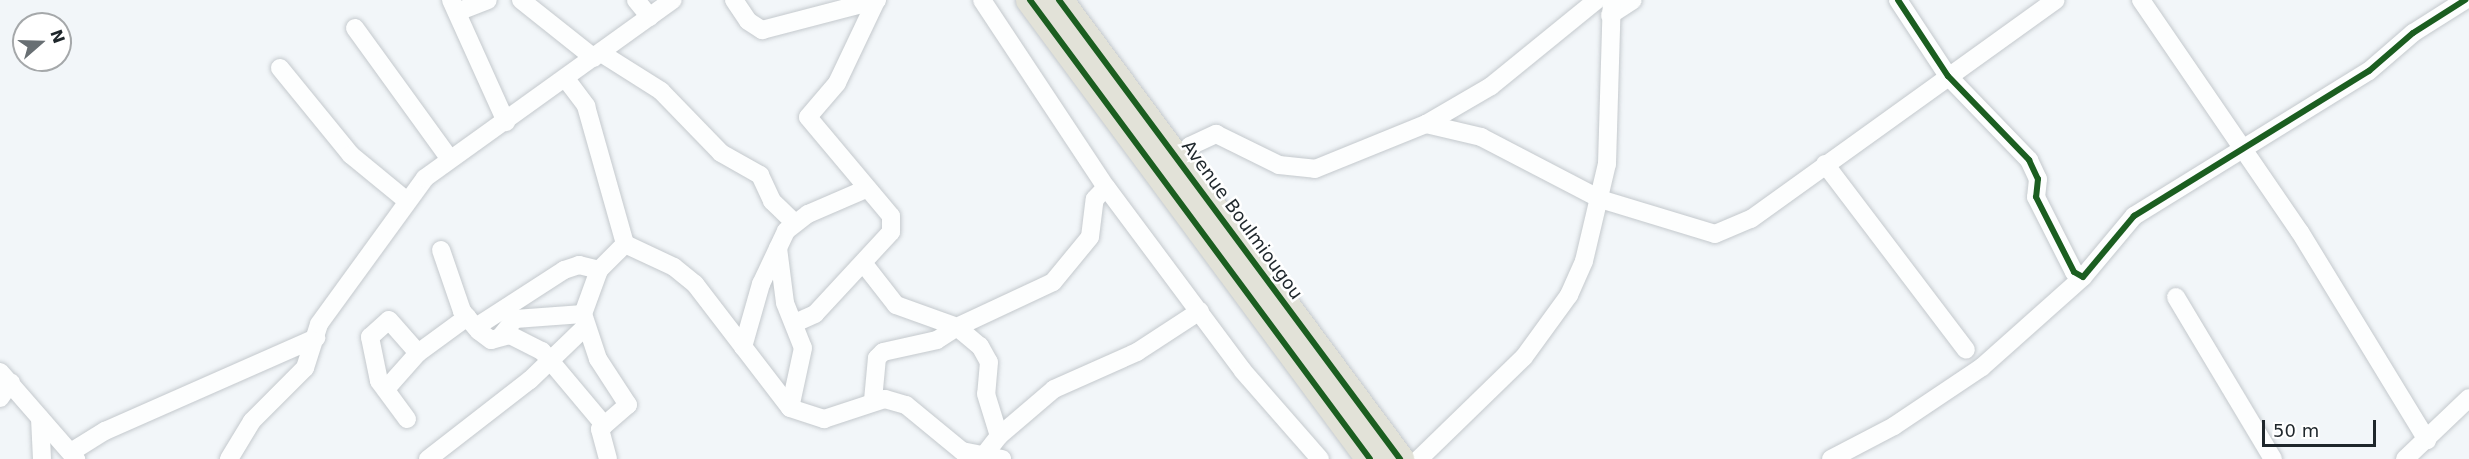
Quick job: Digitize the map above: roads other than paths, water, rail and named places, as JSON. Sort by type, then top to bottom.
[{"type":"highway","points":[[1030,0],[1370,459]]},
{"type":"highway","name":"Avenue Boulmiougou","points":[[1059,0],[1400,459]]},
{"type":"street","points":[[488,0],[454,6],[506,122]]},
{"type":"street","points":[[521,0],[598,55],[661,91],[721,153],[760,175],[772,201],[795,223]]},
{"type":"street","points":[[636,0],[650,17]]},
{"type":"street","points":[[229,459],[252,421],[305,368],[319,324],[362,271],[407,201],[449,158],[506,122],[673,0]]},
{"type":"street","points":[[734,0],[748,21],[762,30],[876,0]]},
{"type":"street","points":[[795,323],[815,314],[886,243],[892,224],[808,117],[837,82],[876,0]]},
{"type":"street","points":[[982,0],[1106,187],[1200,311],[1320,459]]},
{"type":"street","points":[[1179,159],[1190,146],[1216,134],[1279,165],[1315,170],[1426,124],[1520,67],[1558,27],[1597,0]]},
{"type":"street","points":[[1419,459],[1500,383],[1545,330],[1584,261],[1600,199],[1611,128],[1611,7],[1633,0]]},
{"type":"street","points":[[1898,0],[1948,76],[2029,160],[2038,179],[2036,197],[2074,273],[2084,277]]},
{"type":"street","points":[[1426,124],[1481,138],[1600,199],[1715,234],[1751,219],[2055,0]]},
{"type":"street","points":[[2141,0],[2242,153],[2300,232],[2427,440]]},
{"type":"street","points":[[1832,459],[1894,426],[1982,367],[2084,277],[2134,216],[2242,153],[2465,0]]},
{"type":"street","points":[[355,28],[449,158]]},
{"type":"street","points":[[280,68],[351,156],[407,201]]},
{"type":"street","points":[[566,79],[586,106],[625,244],[674,267],[695,285],[790,408],[824,419],[873,400],[906,405],[948,441],[982,458],[1002,459]]},
{"type":"street","points":[[1825,164],[1966,350]]},
{"type":"street","points":[[873,400],[876,358],[883,352],[937,340],[957,327],[1053,282],[1090,237],[1095,199],[1106,187]]},
{"type":"street","points":[[743,347],[778,243],[795,223],[866,189]]},
{"type":"street","points":[[778,243],[785,303],[795,323],[802,348],[790,408]]},
{"type":"street","points":[[428,459],[551,359],[584,321],[599,270],[625,244]]},
{"type":"street","points":[[441,250],[471,322],[491,340],[501,336],[519,338],[551,359],[603,425]]},
{"type":"street","points":[[864,264],[896,304],[957,327],[980,346],[989,362],[986,394],[999,436]]},
{"type":"street","points":[[386,389],[418,353],[564,270],[579,265],[599,270]]},
{"type":"street","points":[[2176,297],[2273,459]]},
{"type":"street","points":[[982,458],[999,436],[1054,389],[1137,352],[1200,311]]},
{"type":"street","points":[[501,336],[515,319],[584,321]]},
{"type":"street","points":[[407,418],[386,389],[370,339],[378,327],[392,321],[418,353]]},
{"type":"street","points":[[584,321],[598,359],[628,405],[603,425],[600,435],[608,459]]},
{"type":"street","points":[[5,377],[73,456],[105,431],[316,338]]},
{"type":"street","points":[[0,398],[5,377]]},
{"type":"street","points":[[2405,459],[2469,398]]},
{"type":"street","points":[[40,418],[42,459]]}]
